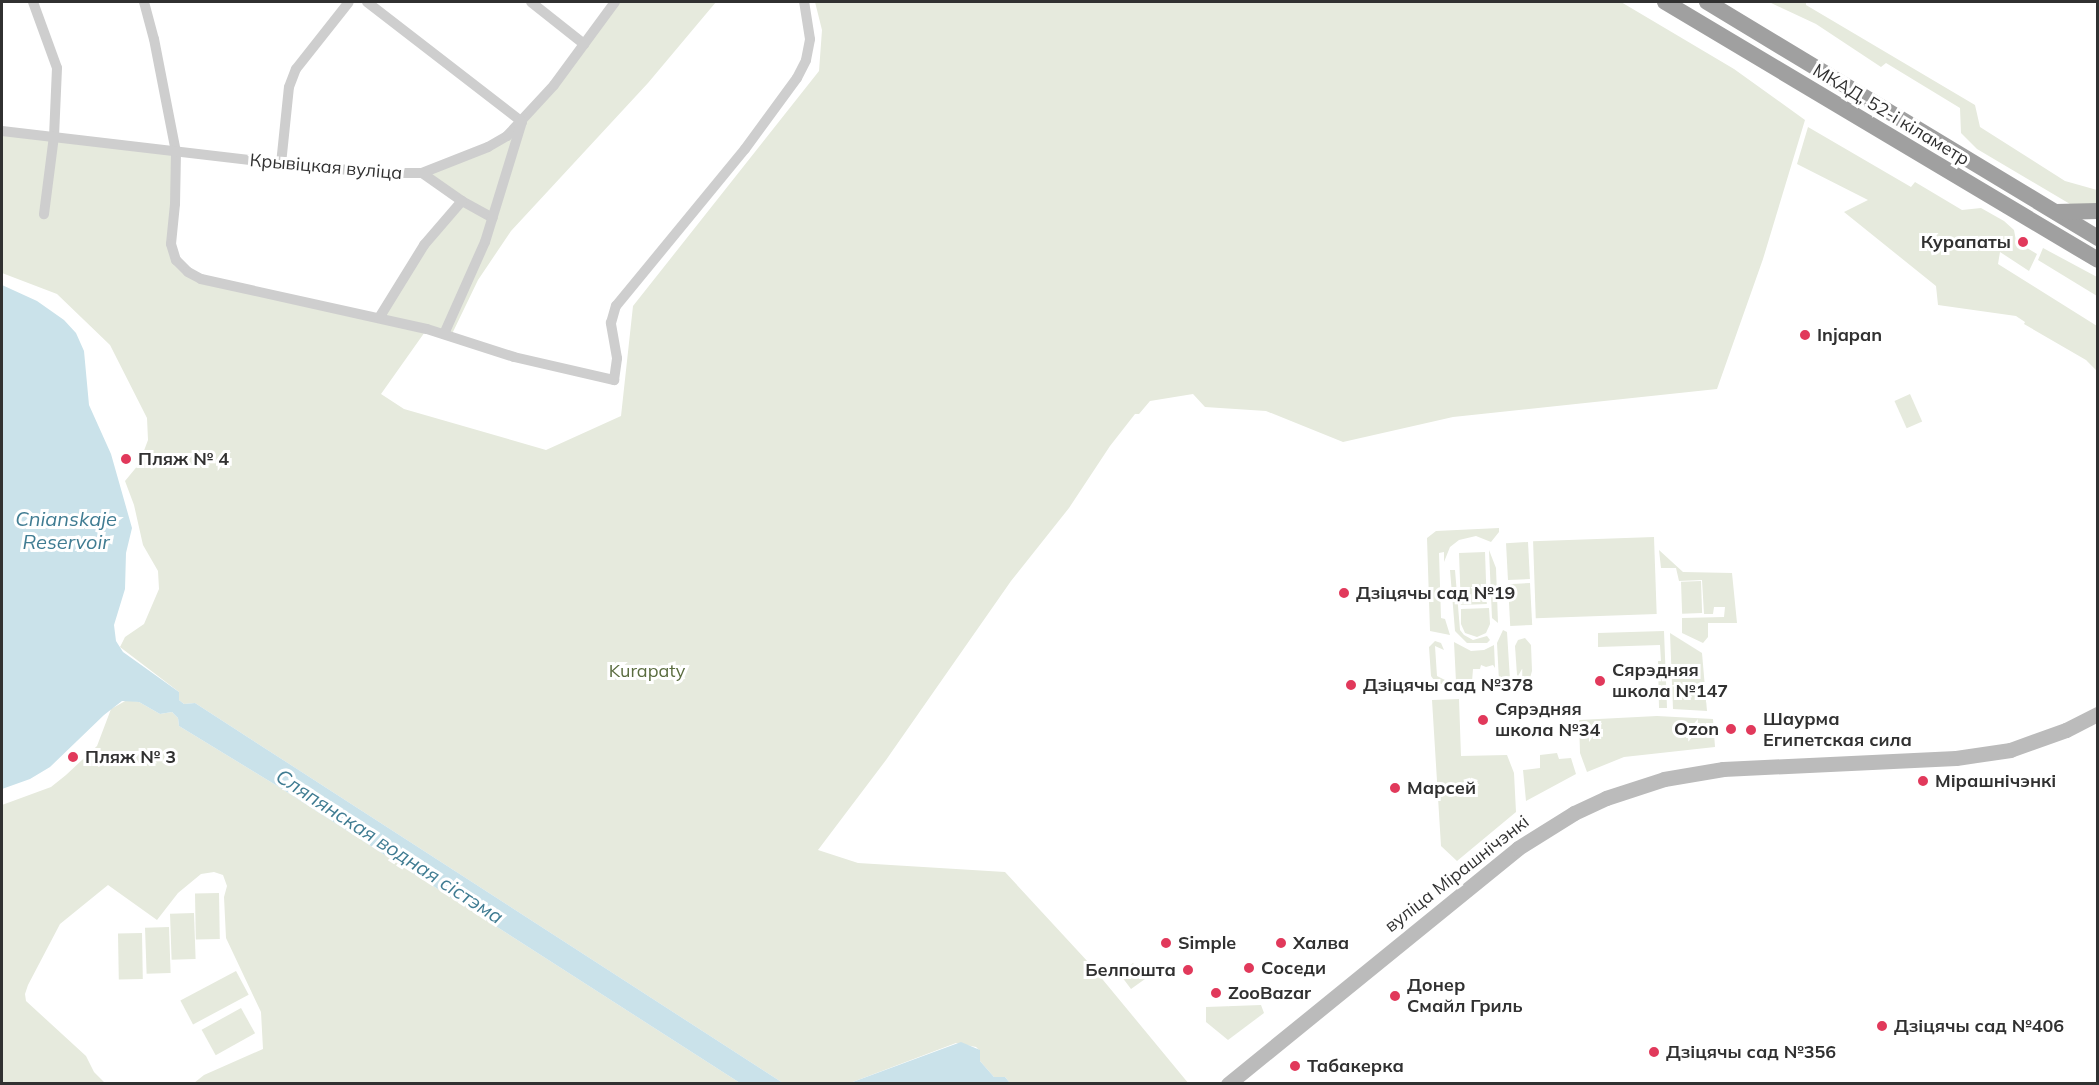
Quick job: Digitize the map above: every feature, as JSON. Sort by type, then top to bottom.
[{"type":"highway","name":"МКАД, 52-і кіламетр","points":[[1665,2],[2097,260]]},
{"type":"highway","name":"МКАД, 52-і кіламетр","points":[[1707,2],[2097,238]]},
{"type":"highway","points":[[2055,212],[2097,212]]},
{"type":"main road","name":"вуліца Мірашнічэнкі","points":[[1228,1083],[1518,848],[1574,813],[1606,798],[1664,778],[1723,769],[1945,759],[2010,750],[2066,730],[2097,714]]},
{"type":"street","points":[[33,2],[57,68],[54,136],[44,214]]},
{"type":"street","points":[[144,2],[154,39],[176,152],[175,204],[171,244],[176,260],[188,272],[201,279],[379,318],[444,334],[514,357],[614,380],[616,358],[611,323],[616,306],[745,149],[797,78],[806,60],[810,39],[804,2]]},
{"type":"street","points":[[281,164],[290,87],[297,69],[350,2]]},
{"type":"street","points":[[367,2],[522,123],[482,250],[444,334]]},
{"type":"street","points":[[531,2],[584,44]]},
{"type":"street","name":"Крывіцкая вуліца","points":[[2,131],[281,164],[384,173],[422,173],[488,147],[507,136],[522,123],[615,2]]},
{"type":"street","points":[[422,173],[462,201],[493,218]]},
{"type":"street","points":[[379,318],[424,245],[462,201]]},
{"type":"green space","name":"Kurapaty","points":[[615,2],[716,2],[648,83],[511,231],[478,280],[451,336],[427,329],[381,394],[404,409],[546,450],[621,416],[633,306],[819,71],[822,30],[815,2],[1621,2],[1734,69],[1805,120],[1763,259],[1717,389],[1453,417],[1343,442],[1266,411],[1205,407],[1193,394],[1150,401],[1139,414],[1135,414],[1110,446],[1069,508],[1011,581],[886,760],[818,850],[858,863],[1005,872],[1089,963],[1189,1084],[1010,1083],[1005,1077],[994,1077],[980,1061],[979,1050],[976,1047],[956,1043],[850,1083],[783,1083],[195,703],[184,704],[179,700],[179,692],[120,647],[125,637],[144,624],[159,589],[158,571],[143,545],[134,505],[125,481],[139,464],[148,440],[147,418],[110,345],[57,294],[2,273],[2,131],[176,152],[171,244],[188,272],[379,318],[424,245],[462,201],[422,173],[508,136]]},
{"type":"green space","points":[[1769,2],[1806,2],[1806,5],[1975,105],[1980,127],[2065,181],[2097,190],[2097,208],[2070,204],[1977,149],[1961,133],[1960,108],[1886,63],[1881,67],[1816,24]]},
{"type":"green space","points":[[1808,127],[1911,187],[1915,182],[1962,210],[1981,208],[2004,221],[2014,230],[2016,241],[2037,254],[2029,271],[2000,252],[1998,264],[2097,326],[2097,371],[2086,360],[2024,324],[2025,322],[2016,316],[1938,305],[1936,286],[1844,212],[1868,200],[1797,164]]},
{"type":"green space","points":[[2043,248],[2097,277],[2097,296],[2038,260]]},
{"type":"green space","points":[[1910,394],[1922,421],[1907,428],[1894,401]]},
{"type":"green space","points":[[1499,528],[1499,532],[1491,542],[1476,536],[1459,540],[1450,547],[1444,562],[1444,552],[1439,553],[1441,618],[1445,619],[1450,635],[1430,631],[1427,538],[1436,531]]},
{"type":"green space","points":[[1654,537],[1657,614],[1536,618],[1533,541]]},
{"type":"green space","points":[[1528,542],[1530,579],[1508,580],[1506,543]]},
{"type":"green space","points":[[1489,550],[1496,568],[1498,623],[1492,618]]},
{"type":"green space","points":[[1659,550],[1683,572],[1732,573],[1737,623],[1708,623],[1708,637],[1703,643],[1682,633],[1682,618],[1724,617],[1725,607],[1714,607],[1713,614],[1704,614],[1702,580],[1679,581],[1676,568],[1661,568]]},
{"type":"green space","points":[[1485,552],[1487,604],[1461,605],[1459,553]]},
{"type":"green space","points":[[1450,570],[1455,570],[1460,630],[1473,640],[1487,636],[1490,640],[1487,643],[1467,643],[1455,631]]},
{"type":"green space","points":[[1701,581],[1702,613],[1682,614],[1681,582]]},
{"type":"green space","points":[[1530,583],[1532,625],[1510,626],[1508,584]]},
{"type":"green space","points":[[1489,608],[1490,624],[1486,633],[1477,637],[1465,633],[1461,624],[1461,609]]},
{"type":"green space","points":[[1503,630],[1507,632],[1510,680],[1499,681],[1497,643]]},
{"type":"green space","points":[[1664,631],[1667,708],[1659,708],[1660,645],[1598,647],[1598,633]]},
{"type":"green space","points":[[1670,633],[1702,653],[1707,711],[1673,709]]},
{"type":"green space","points":[[1525,638],[1531,645],[1532,671],[1530,678],[1524,680],[1517,675],[1515,646],[1518,640]]},
{"type":"green space","points":[[1435,641],[1441,643],[1444,650],[1435,646],[1437,676],[1445,680],[1442,684],[1436,683],[1431,676],[1429,647]]},
{"type":"green space","points":[[1454,642],[1471,651],[1484,650],[1494,645],[1495,668],[1493,665],[1486,667],[1481,665],[1480,669],[1473,669],[1472,682],[1456,682]]},
{"type":"green space","points":[[1459,699],[1461,756],[1507,755],[1514,773],[1516,812],[1457,861],[1441,846],[1432,700]]},
{"type":"green space","points":[[127,700],[139,702],[160,714],[172,712],[178,718],[179,726],[279,787],[740,1083],[194,1083],[204,1075],[263,1049],[261,1012],[226,938],[224,897],[227,886],[223,875],[214,872],[201,874],[178,893],[157,920],[108,885],[60,924],[28,985],[25,994],[26,1001],[86,1056],[94,1072],[105,1083],[2,1083],[2,805],[51,787],[66,775],[97,746],[111,709]]},
{"type":"green space","points":[[1657,716],[1713,719],[1715,747],[1624,757],[1587,772],[1580,753],[1579,720]]},
{"type":"green space","points":[[1557,753],[1559,759],[1571,758],[1576,774],[1526,801],[1523,770],[1540,768],[1540,755]]},
{"type":"green space","points":[[195,893],[219,893],[220,939],[196,939]]},
{"type":"green space","points":[[194,913],[196,959],[172,960],[170,914]]},
{"type":"green space","points":[[169,927],[171,973],[147,974],[145,928]]},
{"type":"green space","points":[[118,933],[142,933],[143,979],[119,979]]},
{"type":"green space","points":[[1133,963],[1145,979],[1131,989],[1122,977],[1122,971]]},
{"type":"green space","points":[[236,971],[249,995],[193,1024],[180,1001]]},
{"type":"green space","points":[[1261,1005],[1264,1013],[1228,1040],[1206,1022],[1206,1007]]},
{"type":"green space","points":[[241,1008],[255,1033],[216,1055],[202,1030]]},
{"type":"water","name":"Cnianskaje Reservoir","points":[[2,285],[37,301],[64,320],[76,333],[84,351],[89,405],[111,454],[132,528],[126,553],[125,589],[114,625],[116,641],[123,652],[179,692],[179,700],[184,704],[195,703],[783,1083],[740,1083],[279,787],[179,726],[178,718],[172,712],[160,714],[139,702],[122,701],[104,715],[50,767],[30,779],[2,789]]},
{"type":"water","points":[[961,1042],[980,1050],[980,1061],[994,1077],[1005,1077],[1010,1083],[850,1083]]},
{"type":"place","name":"Курапаты","points":[[2023,242]]},
{"type":"place","name":"Injapan","points":[[1805,335]]},
{"type":"place","name":"Пляж № 4","points":[[126,459]]},
{"type":"place","name":"Дзіцячы сад №19","points":[[1344,593]]},
{"type":"place","name":"Сярэдняя школа №147","points":[[1600,681]]},
{"type":"place","name":"Дзіцячы сад №378","points":[[1351,685]]},
{"type":"place","name":"Сярэдняя школа №34","points":[[1483,720]]},
{"type":"place","name":"Ozon","points":[[1731,729]]},
{"type":"place","name":"Шаурма Египетская сила","points":[[1751,730]]},
{"type":"place","name":"Пляж № 3","points":[[73,757]]},
{"type":"place","name":"Мірашнічэнкі","points":[[1923,781]]},
{"type":"place","name":"Марсей","points":[[1395,788]]},
{"type":"place","name":"Simple","points":[[1166,943]]},
{"type":"place","name":"Халва","points":[[1281,943]]},
{"type":"place","name":"Соседи","points":[[1249,968]]},
{"type":"place","name":"Белпошта","points":[[1188,970]]},
{"type":"place","name":"ZooBazar","points":[[1216,993]]},
{"type":"place","name":"Донер Смайл Гриль","points":[[1395,996]]},
{"type":"place","name":"Дзіцячы сад №406","points":[[1882,1026]]},
{"type":"place","name":"Дзіцячы сад №356","points":[[1654,1052]]},
{"type":"place","name":"Табакерка","points":[[1295,1066]]},
{"type":"water label","name":"Сляпянская водная сістэма","points":[[390,846]]}]
